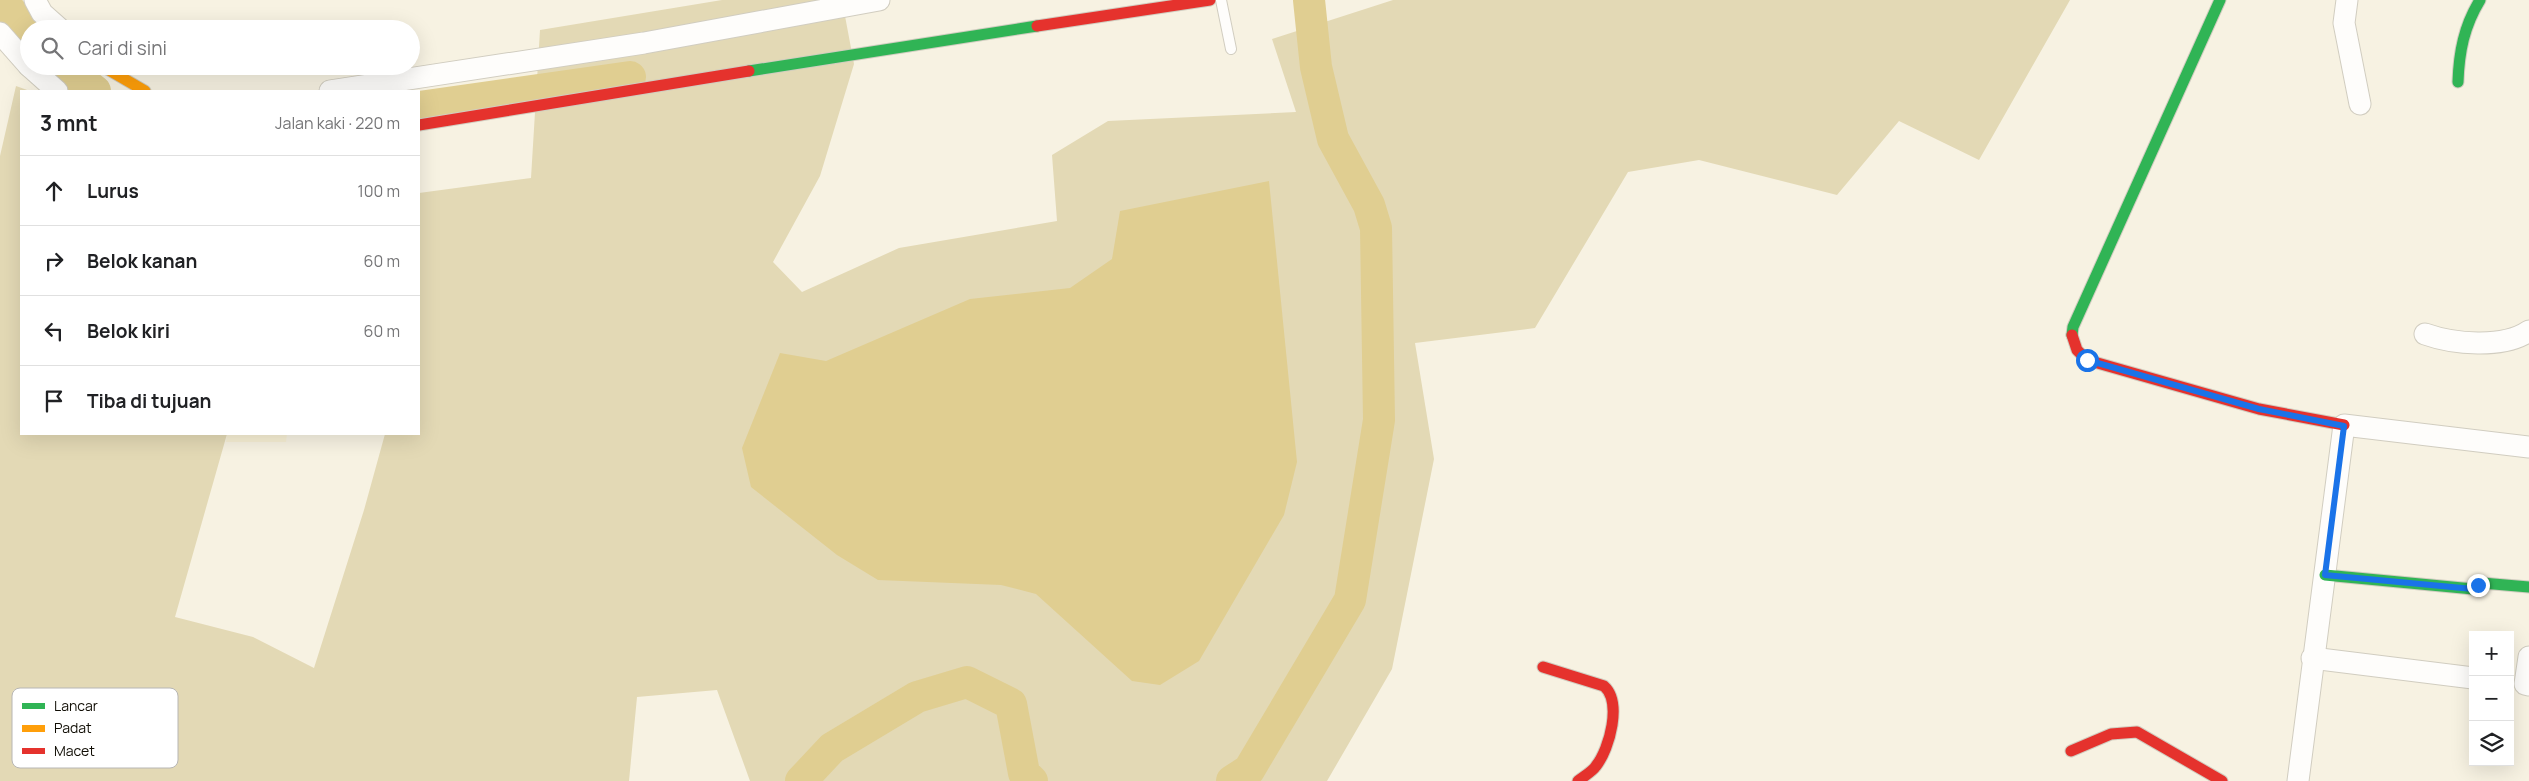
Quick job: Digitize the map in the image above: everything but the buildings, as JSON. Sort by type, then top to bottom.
[{"type":"street","points":[[35,0],[42,13],[50,20]]},
{"type":"street","points":[[336,90],[634,44],[879,0]]},
{"type":"street","points":[[420,125],[808,61],[1210,0]]},
{"type":"street","points":[[2220,0],[2073,327],[2074,347],[2078,354],[2087,360],[2169,385],[2259,409],[2344,426],[2529,447]]},
{"type":"street","points":[[2348,0],[2344,22],[2360,104]]},
{"type":"street","points":[[2458,82],[2458,55],[2464,31],[2480,0]]},
{"type":"street","points":[[0,33],[20,56]]},
{"type":"street","points":[[39,75],[56,90]]},
{"type":"street","points":[[117,75],[143,90]]},
{"type":"street","points":[[2425,334],[2461,343],[2494,342],[2529,331]]},
{"type":"street","points":[[2298,781],[2312,658],[2325,575],[2344,426]]},
{"type":"street","points":[[2325,575],[2473,589],[2482,583],[2529,587]]},
{"type":"street","points":[[2521,684],[2529,657]]},
{"type":"street","points":[[2312,658],[2469,678]]},
{"type":"street","points":[[1543,667],[1604,686],[1611,692],[1614,702],[1612,719],[1601,758],[1578,781]]},
{"type":"street","points":[[2071,751],[2114,733],[2137,732],[2154,740],[2222,781]]},
{"type":"lane","points":[[1221,0],[1231,49]]},
{"type":"shaded area","points":[[722,0],[842,0],[854,64],[820,176],[773,262],[802,292],[899,248],[1057,221],[1052,155],[1108,121],[1296,112],[1272,39],[1393,0],[2070,0],[1979,160],[1899,121],[1837,195],[1699,160],[1628,172],[1535,328],[1415,343],[1434,459],[1392,669],[1327,781],[750,781],[717,690],[637,697],[629,781],[0,781],[0,156],[16,86],[27,90],[20,90],[20,435],[227,435],[175,617],[253,637],[314,668],[364,510],[385,435],[420,435],[420,193],[531,178],[540,30]]},
{"type":"shaded area","points":[[1269,181],[1297,462],[1284,515],[1199,661],[1160,685],[1132,681],[1036,594],[1001,585],[878,580],[837,555],[751,487],[742,448],[780,353],[826,361],[970,299],[1070,288],[1112,259],[1120,211]]},
{"type":"shaded area","points":[[227,435],[287,435],[286,442],[226,442]]},
{"type":"waterway","points":[[1,0],[20,22]]},
{"type":"waterway","points":[[1232,781],[1249,770],[1350,600],[1379,420],[1376,228],[1369,205],[1333,139],[1316,67],[1309,0]]},
{"type":"waterway","points":[[75,75],[94,90]]},
{"type":"waterway","points":[[420,107],[630,77]]},
{"type":"waterway","points":[[801,781],[832,748],[917,697],[967,682],[1011,704],[1024,773],[1032,781]]},
{"type":"traffic: fast","points":[[2072,335],[2073,327],[2220,0]]},
{"type":"traffic: fast","points":[[2458,82],[2463,40],[2466,29],[2480,0]]},
{"type":"traffic: fast","points":[[749,71],[1037,26]]},
{"type":"traffic: fast","points":[[2325,575],[2473,589],[2482,583],[2529,587]]},
{"type":"traffic: slow","points":[[117,75],[143,90]]},
{"type":"traffic: jam","points":[[1037,26],[1210,0]]},
{"type":"traffic: jam","points":[[420,125],[749,71]]},
{"type":"traffic: jam","points":[[2072,335],[2077,350],[2087,360],[2259,409],[2344,425]]},
{"type":"traffic: jam","points":[[1543,667],[1604,686],[1609,693],[1613,714],[1606,748],[1594,768],[1578,781]]},
{"type":"traffic: jam","points":[[2071,751],[2111,734],[2137,732],[2222,781]]},
{"type":"route","points":[[2087,360],[2169,385],[2259,409],[2344,426],[2325,575],[2473,589],[2478,585]]}]
